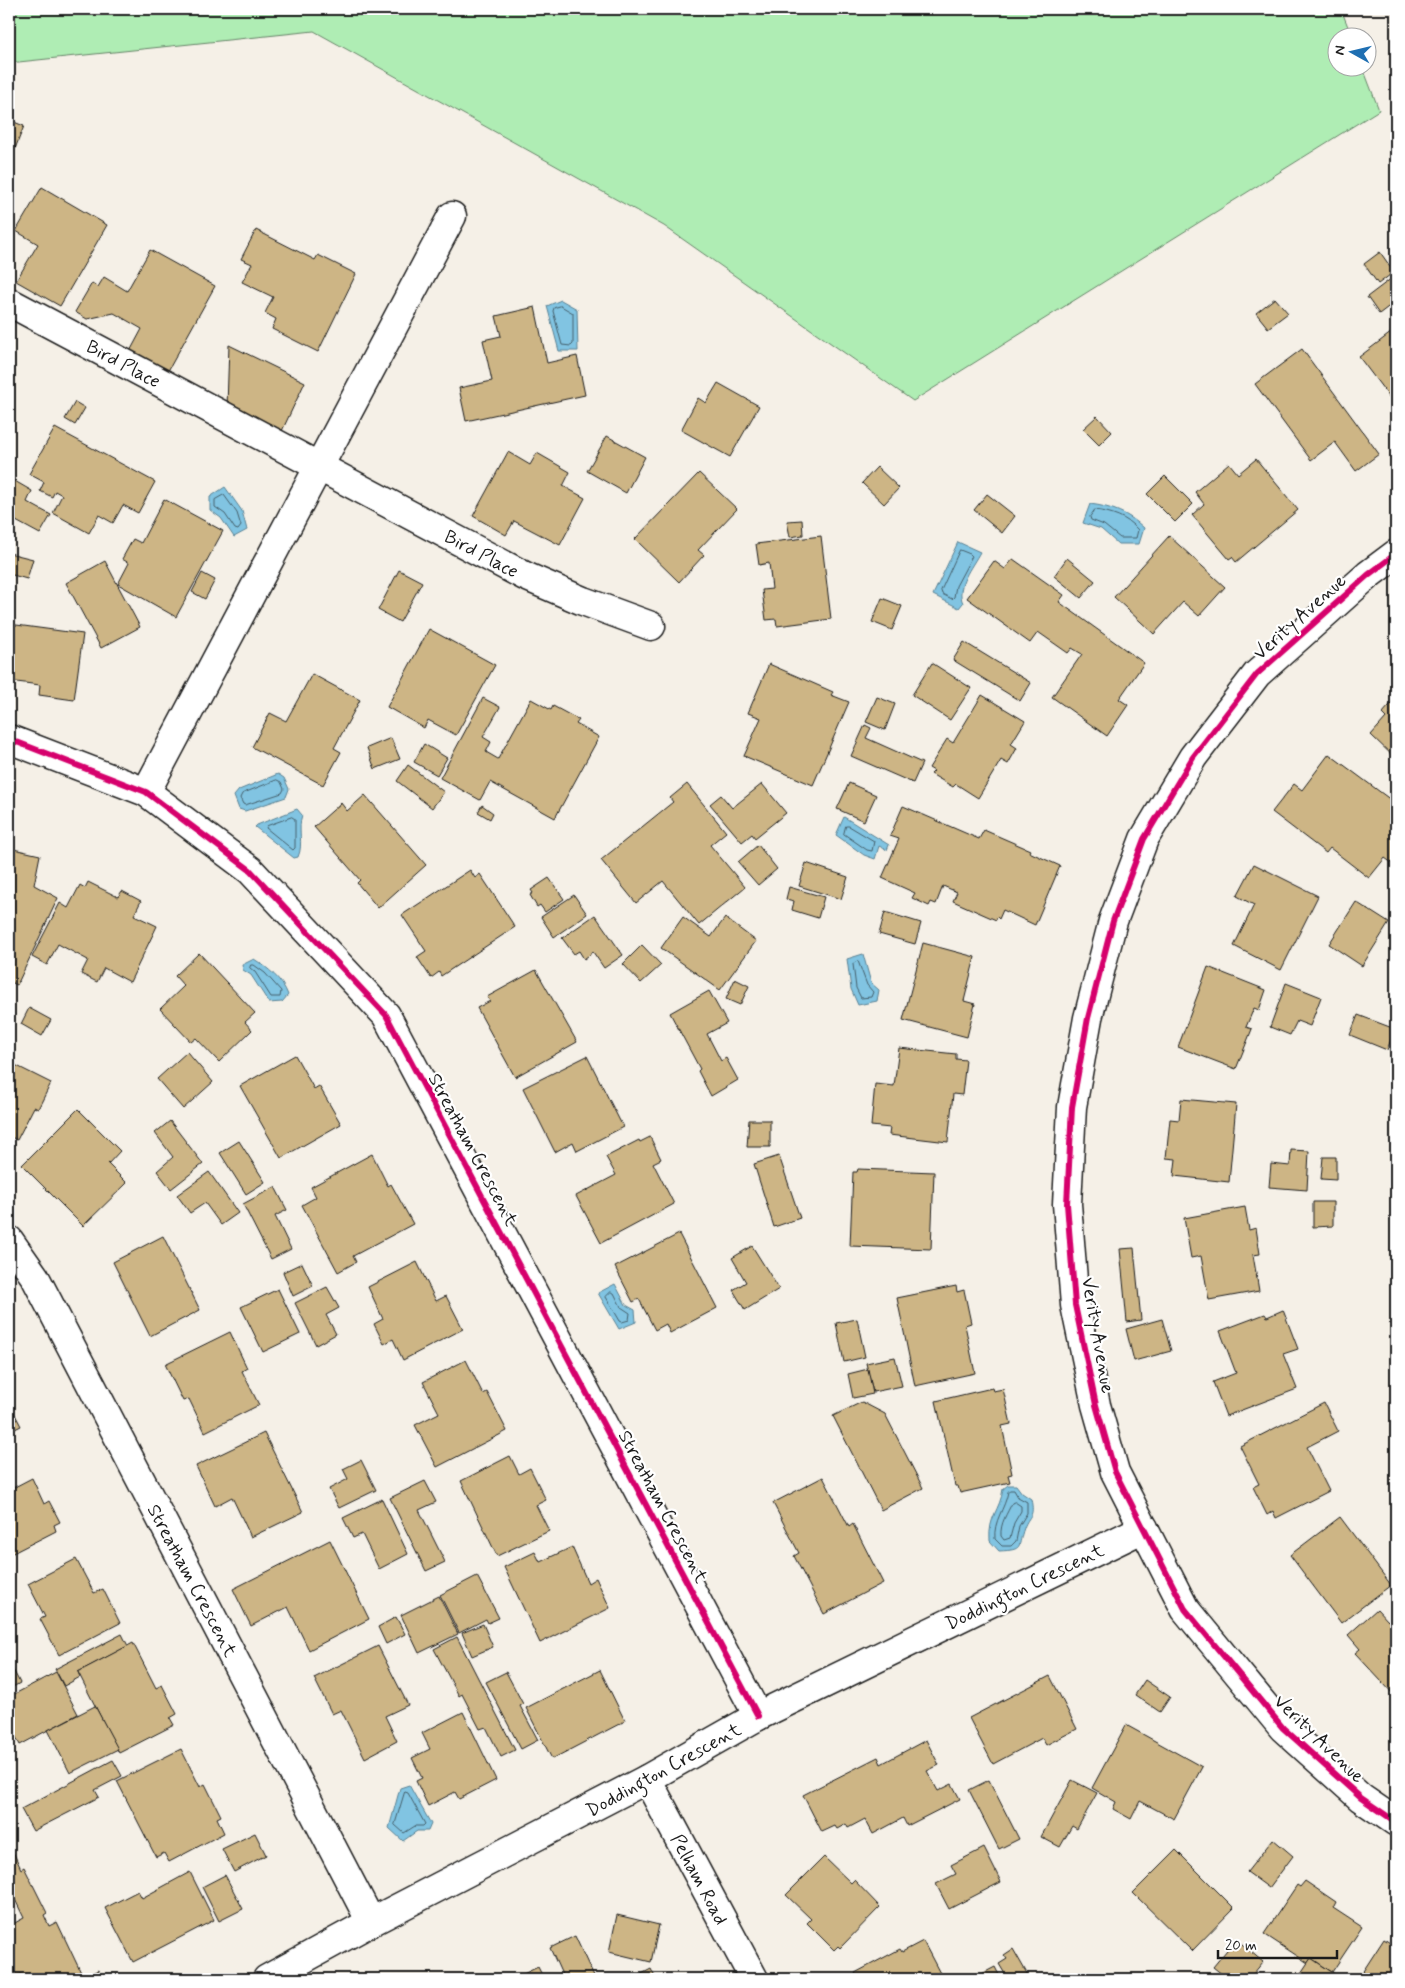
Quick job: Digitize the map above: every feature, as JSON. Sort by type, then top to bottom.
[{"type":"street","points":[[146,792],[452,216]]},
{"type":"street","name":"Bird Place","points":[[9,302],[525,576],[583,602],[651,626]]},
{"type":"street","name":"Verity Avenue","points":[[1396,554],[1368,575],[1257,674],[1194,757],[1144,840],[1113,921],[1088,1018],[1072,1107],[1068,1204],[1075,1306],[1096,1404],[1115,1472],[1185,1608],[1283,1728],[1361,1798],[1396,1822]]},
{"type":"street","name":"Streatham Crescent","points":[[9,739],[146,792],[250,870],[386,1015],[758,1716]]},
{"type":"street","name":"Streatham Crescent","points":[[9,1240],[35,1277],[371,1922]]},
{"type":"street","name":"Doddington Crescent","points":[[267,1979],[371,1922],[647,1779],[758,1716],[1144,1528]]},
{"type":"street","name":"Pelham Road","points":[[647,1779],[754,1979]]},
{"type":"green space","points":[[9,9],[1341,9],[1348,28],[1328,28],[1328,78],[1367,78],[1379,110],[913,401],[664,226],[314,31],[9,63]]},
{"type":"water","points":[[561,300],[577,309],[578,351],[559,351],[547,306]]},
{"type":"water","points":[[225,487],[242,511],[247,530],[234,537],[221,518],[210,510],[210,497]]},
{"type":"water","points":[[1090,504],[1105,507],[1132,518],[1144,528],[1139,544],[1118,544],[1101,529],[1083,523]]},
{"type":"water","points":[[958,542],[980,552],[963,584],[961,597],[963,603],[959,608],[933,595]]},
{"type":"water","points":[[278,774],[284,778],[289,789],[286,797],[245,811],[239,809],[234,796],[239,790]]},
{"type":"water","points":[[297,809],[302,815],[300,852],[298,857],[294,858],[255,827]]},
{"type":"water","points":[[844,817],[889,845],[887,850],[879,846],[875,859],[864,855],[836,835]]},
{"type":"water","points":[[863,954],[871,983],[879,990],[877,1001],[858,1005],[851,989],[847,959]]},
{"type":"water","points":[[254,959],[269,970],[282,984],[288,995],[282,1002],[269,1003],[251,975],[243,970],[242,965]]},
{"type":"water","points":[[615,1284],[626,1305],[635,1310],[636,1322],[619,1329],[598,1293]]},
{"type":"water","points":[[1008,1485],[1016,1485],[1022,1493],[1031,1499],[1032,1513],[1024,1528],[1019,1546],[1013,1550],[999,1551],[990,1541],[990,1532],[992,1519],[1003,1489]]},
{"type":"water","points":[[409,1785],[431,1824],[428,1831],[417,1831],[403,1841],[389,1828],[400,1788]]},
{"type":"building","points":[[9,120],[24,126],[9,164]]},
{"type":"building","points":[[42,187],[107,225],[60,306],[16,281],[38,244],[16,231]]},
{"type":"building","points":[[256,230],[315,260],[318,255],[356,274],[318,352],[272,329],[276,319],[265,313],[273,297],[242,282],[252,264],[241,259]]},
{"type":"building","points":[[150,250],[215,286],[164,378],[127,357],[142,329],[114,313],[87,319],[75,312],[92,283],[98,287],[104,277],[127,291]]},
{"type":"building","points":[[1380,252],[1394,272],[1378,284],[1364,264]]},
{"type":"building","points":[[1396,275],[1396,301],[1379,314],[1367,297]]},
{"type":"building","points":[[1275,298],[1288,313],[1268,328],[1256,313]]},
{"type":"building","points":[[535,307],[547,363],[577,356],[585,395],[466,421],[459,388],[492,381],[483,340],[501,336],[496,316]]},
{"type":"building","points":[[1396,329],[1396,400],[1393,402],[1359,357]]},
{"type":"building","points":[[229,345],[305,382],[281,433],[227,407]]},
{"type":"building","points":[[1302,349],[1379,454],[1356,471],[1335,442],[1311,460],[1255,384]]},
{"type":"building","points":[[718,383],[759,406],[730,457],[681,430],[698,398],[706,403]]},
{"type":"building","points":[[75,402],[85,408],[75,425],[65,419]]},
{"type":"building","points":[[1097,416],[1112,432],[1099,445],[1083,429]]},
{"type":"building","points":[[55,428],[155,482],[138,513],[123,505],[113,523],[99,515],[89,533],[53,513],[62,495],[55,491],[52,497],[40,491],[44,482],[29,474]]},
{"type":"building","points":[[607,436],[645,457],[626,493],[587,471]]},
{"type":"building","points":[[508,452],[530,465],[537,453],[570,472],[563,486],[585,498],[560,545],[514,521],[506,535],[473,516]]},
{"type":"building","points":[[1256,459],[1298,510],[1236,562],[1232,557],[1229,559],[1192,515],[1204,504],[1195,492],[1229,463],[1238,474]]},
{"type":"building","points":[[877,467],[899,488],[884,504],[862,483]]},
{"type":"building","points":[[699,473],[737,509],[698,550],[704,555],[679,582],[635,539]]},
{"type":"building","points":[[1165,476],[1193,504],[1175,522],[1147,494]]},
{"type":"building","points":[[13,480],[32,491],[27,502],[51,515],[40,534],[16,521],[12,526],[9,525],[9,487]]},
{"type":"building","points":[[987,494],[1015,516],[1002,533],[974,510]]},
{"type":"building","points":[[164,499],[223,531],[176,617],[118,584],[129,563],[122,559],[133,539],[141,543]]},
{"type":"building","points":[[802,520],[803,535],[790,537],[787,521]]},
{"type":"building","points":[[821,536],[831,619],[777,626],[776,619],[766,620],[762,590],[772,589],[769,563],[759,565],[756,544]]},
{"type":"building","points":[[1169,536],[1225,587],[1199,616],[1183,602],[1154,634],[1114,597]]},
{"type":"building","points":[[9,553],[33,559],[27,579],[9,574]]},
{"type":"building","points":[[1067,558],[1095,581],[1081,598],[1054,576]]},
{"type":"building","points":[[1013,559],[1064,595],[1059,602],[1144,663],[1119,699],[1128,705],[1107,736],[1052,697],[1082,654],[1072,648],[1068,653],[1038,632],[1030,643],[967,598],[994,561],[1005,569]]},
{"type":"building","points":[[105,561],[140,627],[101,648],[66,583]]},
{"type":"building","points":[[399,570],[422,582],[400,622],[378,610]]},
{"type":"building","points":[[202,573],[215,580],[205,599],[192,592]]},
{"type":"building","points":[[882,598],[902,606],[892,630],[872,622]]},
{"type":"building","points":[[9,624],[83,634],[74,700],[39,695],[40,685],[9,681]]},
{"type":"building","points":[[429,629],[495,665],[456,735],[428,720],[424,728],[387,707]]},
{"type":"building","points":[[964,642],[1031,683],[1020,701],[953,660]]},
{"type":"building","points":[[932,663],[971,688],[950,720],[912,695]]},
{"type":"building","points":[[769,664],[833,692],[831,695],[849,702],[813,785],[744,756],[761,718],[748,713]]},
{"type":"building","points":[[312,674],[360,700],[334,748],[341,752],[323,785],[252,747],[270,713],[286,721]]},
{"type":"building","points":[[982,695],[1025,721],[1011,744],[1017,748],[1008,764],[1001,760],[978,798],[956,784],[953,787],[931,774],[934,771],[929,768],[947,739],[953,743]]},
{"type":"building","points":[[877,697],[895,704],[885,730],[866,722]]},
{"type":"building","points":[[483,698],[500,707],[483,737],[491,742],[486,752],[498,759],[531,699],[551,710],[553,706],[579,720],[576,724],[599,737],[555,818],[490,782],[480,800],[440,778]]},
{"type":"building","points":[[1396,698],[1396,759],[1371,735],[1386,718],[1382,714]]},
{"type":"building","points":[[865,725],[871,728],[866,738],[922,763],[913,783],[851,756]]},
{"type":"building","points":[[391,738],[400,759],[375,769],[367,748]]},
{"type":"building","points":[[424,744],[447,758],[437,775],[414,762]]},
{"type":"building","points":[[1329,754],[1395,803],[1391,808],[1396,812],[1396,866],[1385,858],[1369,878],[1330,848],[1326,853],[1272,812],[1294,784],[1302,790]]},
{"type":"building","points":[[408,765],[444,792],[432,808],[397,781]]},
{"type":"building","points":[[849,783],[876,795],[864,821],[837,809]]},
{"type":"building","points":[[687,784],[726,832],[710,845],[745,887],[699,925],[663,881],[636,903],[601,860],[673,802],[670,798]]},
{"type":"building","points":[[762,784],[786,813],[755,838],[752,834],[742,842],[710,804],[721,795],[732,808]]},
{"type":"building","points":[[365,795],[426,865],[378,908],[357,883],[360,880],[314,827],[341,803],[347,811]]},
{"type":"building","points":[[482,805],[493,813],[490,819],[478,812]]},
{"type":"building","points":[[903,806],[979,839],[984,830],[1030,850],[1029,852],[1060,866],[1035,925],[1003,910],[999,919],[997,917],[996,920],[953,901],[957,892],[943,886],[936,904],[931,902],[929,906],[912,898],[915,893],[882,878],[899,839],[890,836]]},
{"type":"building","points":[[758,845],[777,869],[758,885],[738,862]]},
{"type":"building","points":[[9,848],[40,855],[34,885],[58,898],[17,985],[9,981],[9,943],[12,936],[9,935]]},
{"type":"building","points":[[806,863],[848,877],[841,899],[799,886]]},
{"type":"building","points":[[1254,864],[1318,896],[1281,970],[1234,946],[1254,905],[1237,896]]},
{"type":"building","points":[[470,870],[475,878],[480,874],[515,927],[441,976],[439,972],[431,978],[417,957],[426,951],[402,915]]},
{"type":"building","points":[[549,878],[564,899],[545,912],[540,905],[537,907],[530,895],[533,893],[531,890]]},
{"type":"building","points":[[88,882],[118,897],[122,891],[141,901],[134,915],[157,926],[130,982],[104,968],[97,982],[81,974],[88,960],[58,944],[47,965],[32,957],[60,903],[68,908],[80,885],[85,888]]},
{"type":"building","points":[[789,887],[824,897],[818,918],[792,910],[794,901],[786,899]]},
{"type":"building","points":[[574,895],[587,914],[554,937],[541,917]]},
{"type":"building","points":[[1356,902],[1389,923],[1362,966],[1329,944]]},
{"type":"building","points":[[885,912],[921,923],[915,944],[879,934]]},
{"type":"building","points":[[595,915],[623,955],[604,968],[593,952],[584,959],[579,951],[574,954],[562,938]]},
{"type":"building","points":[[683,917],[711,937],[725,918],[756,941],[720,990],[661,948]]},
{"type":"building","points":[[923,943],[975,957],[964,1001],[975,1004],[967,1037],[903,1020]]},
{"type":"building","points":[[642,945],[661,965],[641,983],[623,964]]},
{"type":"building","points":[[199,953],[255,1013],[245,1022],[252,1030],[219,1062],[196,1038],[191,1042],[160,1009],[184,986],[175,976]]},
{"type":"building","points":[[1208,967],[1266,990],[1259,1010],[1254,1008],[1246,1027],[1252,1029],[1236,1069],[1178,1047]]},
{"type":"building","points":[[536,970],[577,1042],[515,1077],[477,1008],[490,1001],[487,997]]},
{"type":"building","points":[[735,979],[749,986],[740,1005],[726,999]]},
{"type":"building","points":[[1286,983],[1321,997],[1310,1026],[1297,1021],[1290,1035],[1270,1027]]},
{"type":"building","points":[[709,991],[727,1023],[707,1034],[721,1061],[726,1058],[738,1080],[711,1096],[698,1071],[700,1069],[670,1013]]},
{"type":"building","points":[[29,1008],[51,1020],[42,1036],[21,1024]]},
{"type":"building","points":[[1358,1015],[1395,1029],[1387,1050],[1350,1035]]},
{"type":"building","points":[[899,1048],[956,1054],[956,1059],[966,1060],[962,1095],[953,1094],[948,1142],[889,1135],[890,1128],[871,1126],[875,1084],[894,1086]]},
{"type":"building","points":[[187,1052],[213,1082],[183,1109],[157,1079]]},
{"type":"building","points":[[295,1055],[314,1089],[319,1086],[341,1124],[281,1158],[240,1086]]},
{"type":"building","points":[[587,1056],[623,1127],[577,1151],[573,1142],[555,1152],[523,1088]]},
{"type":"building","points":[[9,1062],[51,1083],[38,1109],[34,1107],[17,1140],[9,1136]]},
{"type":"building","points":[[1181,1099],[1236,1104],[1229,1182],[1174,1176],[1176,1159],[1166,1158],[1170,1119],[1179,1120]]},
{"type":"building","points":[[78,1109],[120,1151],[108,1164],[127,1183],[83,1226],[22,1165]]},
{"type":"building","points":[[749,1120],[770,1120],[770,1147],[747,1147]]},
{"type":"building","points":[[170,1121],[203,1164],[171,1189],[157,1171],[173,1157],[155,1133]]},
{"type":"building","points":[[650,1137],[661,1159],[653,1163],[674,1204],[601,1243],[576,1196],[616,1175],[606,1157],[639,1140],[640,1142]]},
{"type":"building","points":[[239,1141],[265,1182],[246,1194],[220,1153]]},
{"type":"building","points":[[1291,1150],[1309,1151],[1307,1190],[1269,1187],[1271,1164],[1290,1166]]},
{"type":"building","points":[[372,1154],[388,1186],[391,1184],[413,1224],[353,1256],[356,1262],[338,1272],[302,1205],[316,1197],[311,1187]]},
{"type":"building","points":[[779,1156],[800,1218],[774,1227],[754,1164]]},
{"type":"building","points":[[1323,1157],[1336,1157],[1336,1180],[1321,1179]]},
{"type":"building","points":[[858,1169],[934,1172],[931,1249],[850,1246],[853,1172],[857,1172]]},
{"type":"building","points":[[209,1172],[238,1213],[221,1225],[205,1203],[190,1213],[177,1195]]},
{"type":"building","points":[[275,1187],[287,1210],[275,1216],[291,1249],[271,1259],[243,1204]]},
{"type":"building","points":[[1313,1202],[1333,1202],[1333,1226],[1313,1227]]},
{"type":"building","points":[[1245,1207],[1249,1230],[1256,1228],[1260,1254],[1253,1255],[1259,1291],[1209,1300],[1201,1256],[1191,1258],[1184,1218]]},
{"type":"building","points":[[679,1234],[717,1308],[670,1333],[666,1324],[655,1330],[639,1299],[633,1302],[615,1267]]},
{"type":"building","points":[[163,1236],[200,1310],[150,1336],[113,1262]]},
{"type":"building","points":[[752,1246],[779,1289],[745,1310],[733,1290],[746,1282],[732,1258]]},
{"type":"building","points":[[1134,1248],[1141,1320],[1127,1322],[1120,1249]]},
{"type":"building","points":[[417,1262],[436,1301],[446,1296],[463,1329],[403,1360],[393,1339],[384,1344],[374,1324],[383,1319],[368,1287]]},
{"type":"building","points":[[302,1263],[313,1286],[293,1296],[283,1272]]},
{"type":"building","points":[[956,1286],[957,1292],[964,1290],[971,1323],[965,1325],[975,1373],[915,1386],[897,1298]]},
{"type":"building","points":[[327,1287],[339,1308],[326,1315],[336,1334],[316,1345],[295,1303]]},
{"type":"building","points":[[278,1289],[300,1334],[263,1352],[241,1307]]},
{"type":"building","points":[[1283,1310],[1298,1349],[1283,1354],[1297,1389],[1226,1416],[1213,1382],[1236,1373],[1220,1331],[1265,1314],[1267,1317]]},
{"type":"building","points":[[857,1319],[865,1357],[844,1362],[836,1323]]},
{"type":"building","points":[[1162,1319],[1171,1351],[1134,1361],[1126,1329]]},
{"type":"building","points":[[230,1332],[247,1368],[242,1371],[259,1405],[205,1432],[189,1399],[183,1401],[165,1364]]},
{"type":"building","points":[[895,1357],[902,1386],[873,1392],[866,1363]]},
{"type":"building","points":[[466,1360],[483,1394],[487,1392],[507,1431],[437,1467],[415,1425],[439,1413],[423,1382]]},
{"type":"building","points":[[868,1369],[873,1394],[853,1398],[848,1374]]},
{"type":"building","points":[[992,1388],[993,1391],[1003,1389],[1011,1424],[1002,1426],[1012,1474],[1008,1475],[1010,1482],[960,1493],[958,1486],[955,1486],[936,1401]]},
{"type":"building","points":[[862,1402],[885,1414],[923,1488],[881,1510],[833,1416]]},
{"type":"building","points":[[9,1403],[21,1426],[9,1432]]},
{"type":"building","points":[[1324,1403],[1338,1431],[1307,1447],[1329,1491],[1276,1518],[1273,1511],[1267,1515],[1253,1487],[1259,1484],[1240,1446]]},
{"type":"building","points":[[264,1433],[303,1512],[251,1537],[232,1497],[215,1506],[196,1466]]},
{"type":"building","points":[[510,1456],[519,1474],[530,1468],[546,1500],[536,1505],[549,1531],[497,1556],[461,1481]]},
{"type":"building","points":[[361,1460],[376,1490],[339,1508],[329,1489],[348,1479],[343,1469]]},
{"type":"building","points":[[823,1477],[849,1527],[853,1524],[883,1583],[824,1614],[794,1556],[799,1553],[773,1503]]},
{"type":"building","points":[[32,1478],[44,1504],[49,1501],[60,1522],[54,1525],[56,1531],[9,1555],[9,1490]]},
{"type":"building","points":[[425,1481],[436,1502],[419,1510],[445,1562],[426,1571],[390,1498]]},
{"type":"building","points":[[382,1499],[408,1554],[379,1569],[362,1534],[353,1538],[343,1518]]},
{"type":"building","points":[[1340,1517],[1391,1585],[1341,1623],[1290,1555]]},
{"type":"building","points":[[330,1540],[369,1619],[309,1650],[288,1607],[251,1626],[233,1589]]},
{"type":"building","points":[[572,1547],[588,1583],[596,1578],[610,1608],[540,1643],[504,1567],[535,1552],[540,1562]]},
{"type":"building","points":[[76,1559],[94,1593],[103,1589],[120,1623],[59,1655],[40,1619],[45,1617],[28,1584]]},
{"type":"building","points":[[477,1576],[499,1618],[488,1623],[486,1619],[459,1633],[440,1595]]},
{"type":"building","points":[[439,1596],[458,1634],[419,1653],[401,1615]]},
{"type":"building","points":[[1377,1609],[1388,1621],[1396,1614],[1396,1697],[1355,1653],[1360,1649],[1348,1635]]},
{"type":"building","points":[[396,1617],[405,1634],[386,1644],[378,1627]]},
{"type":"building","points":[[483,1624],[493,1647],[472,1656],[462,1633]]},
{"type":"building","points":[[122,1634],[128,1646],[78,1672],[80,1677],[64,1686],[55,1669]]},
{"type":"building","points":[[457,1637],[515,1750],[501,1757],[486,1727],[480,1729],[462,1694],[459,1696],[434,1649]]},
{"type":"building","points":[[133,1643],[156,1688],[162,1685],[177,1714],[170,1718],[174,1725],[119,1753],[78,1672]]},
{"type":"building","points":[[378,1646],[408,1705],[385,1716],[397,1741],[365,1758],[341,1710],[332,1714],[314,1678]]},
{"type":"building","points":[[9,1662],[20,1683],[9,1689]]},
{"type":"building","points":[[600,1670],[625,1721],[552,1759],[526,1708]]},
{"type":"building","points":[[56,1672],[78,1714],[20,1745],[9,1724],[9,1697]]},
{"type":"building","points":[[506,1672],[523,1704],[520,1706],[538,1740],[521,1749],[486,1682]]},
{"type":"building","points":[[1050,1676],[1077,1729],[1046,1745],[1042,1738],[993,1764],[969,1718]]},
{"type":"building","points":[[1145,1680],[1170,1697],[1160,1712],[1135,1695]]},
{"type":"building","points":[[95,1706],[118,1749],[70,1773],[48,1730]]},
{"type":"building","points":[[463,1712],[496,1780],[459,1799],[455,1792],[428,1806],[416,1781],[422,1778],[412,1758],[430,1749],[422,1733]]},
{"type":"building","points":[[1126,1725],[1202,1767],[1174,1819],[1140,1801],[1131,1819],[1113,1809],[1116,1802],[1092,1788]]},
{"type":"building","points":[[926,1740],[939,1765],[927,1771],[938,1791],[952,1784],[960,1799],[907,1826],[903,1818],[873,1834],[865,1819],[848,1828],[846,1824],[837,1829],[835,1826],[822,1832],[803,1795],[878,1757],[881,1764]]},
{"type":"building","points":[[181,1749],[200,1787],[205,1784],[221,1816],[217,1818],[224,1833],[169,1862],[164,1853],[156,1857],[117,1781]]},
{"type":"building","points":[[113,1760],[122,1776],[95,1790],[99,1797],[33,1831],[21,1809]]},
{"type":"building","points":[[989,1780],[1019,1839],[999,1849],[969,1790]]},
{"type":"building","points":[[1072,1780],[1097,1793],[1077,1829],[1072,1826],[1060,1847],[1041,1837]]},
{"type":"building","points":[[255,1833],[266,1855],[234,1872],[222,1849]]},
{"type":"building","points":[[1273,1839],[1293,1856],[1269,1888],[1247,1872]]},
{"type":"building","points":[[9,1843],[21,1869],[24,1867],[47,1913],[44,1915],[49,1926],[57,1922],[84,1979],[23,1979],[21,1974],[9,1979],[9,1926],[24,1918],[9,1887]]},
{"type":"building","points":[[984,1848],[1001,1882],[949,1909],[936,1884],[956,1874],[951,1865]]},
{"type":"building","points":[[1176,1850],[1234,1908],[1192,1951],[1133,1893]]},
{"type":"building","points":[[824,1857],[851,1883],[854,1880],[880,1907],[840,1948],[838,1946],[834,1950],[807,1923],[811,1919],[786,1895]]},
{"type":"building","points":[[190,1872],[214,1920],[133,1962],[105,1908],[138,1891],[142,1898]]},
{"type":"building","points":[[225,1875],[243,1909],[219,1921],[202,1887]]},
{"type":"building","points":[[1305,1881],[1336,1902],[1333,1908],[1362,1927],[1332,1972],[1311,1958],[1308,1963],[1264,1934],[1297,1885],[1300,1887]]},
{"type":"building","points":[[617,1915],[659,1925],[651,1962],[609,1952]]},
{"type":"building","points":[[575,1936],[595,1979],[564,1979],[550,1948]]},
{"type":"building","points":[[1236,1939],[1263,1962],[1249,1979],[1228,1979],[1213,1967]]},
{"type":"building","points":[[1384,1939],[1396,1947],[1396,1979],[1358,1979]]},
{"type":"building","points":[[923,1941],[943,1979],[858,1979],[855,1973],[900,1949],[902,1952]]},
{"type":"building","points":[[1013,1949],[1029,1977],[1025,1979],[1008,1979],[999,1964],[1007,1959],[1004,1955]]},
{"type":"building","points":[[1311,1958],[1339,1977],[1337,1979],[1297,1979]]},
{"type":"building","points":[[538,1967],[544,1979],[513,1979]]},
{"type":"building","points":[[995,1967],[1001,1979],[972,1979]]},
{"type":"building","points":[[651,1969],[656,1979],[632,1979]]},
{"type":"building","points":[[98,1970],[102,1979],[87,1979],[85,1977]]},
{"type":"cycle path","points":[[1396,554],[1368,575],[1257,674],[1193,757],[1144,839],[1113,921],[1088,1018],[1072,1107],[1067,1204],[1075,1305],[1096,1405],[1115,1472],[1185,1609],[1283,1728],[1361,1798],[1396,1822]]},
{"type":"cycle path","points":[[9,739],[146,792],[250,870],[386,1015],[758,1716]]}]
